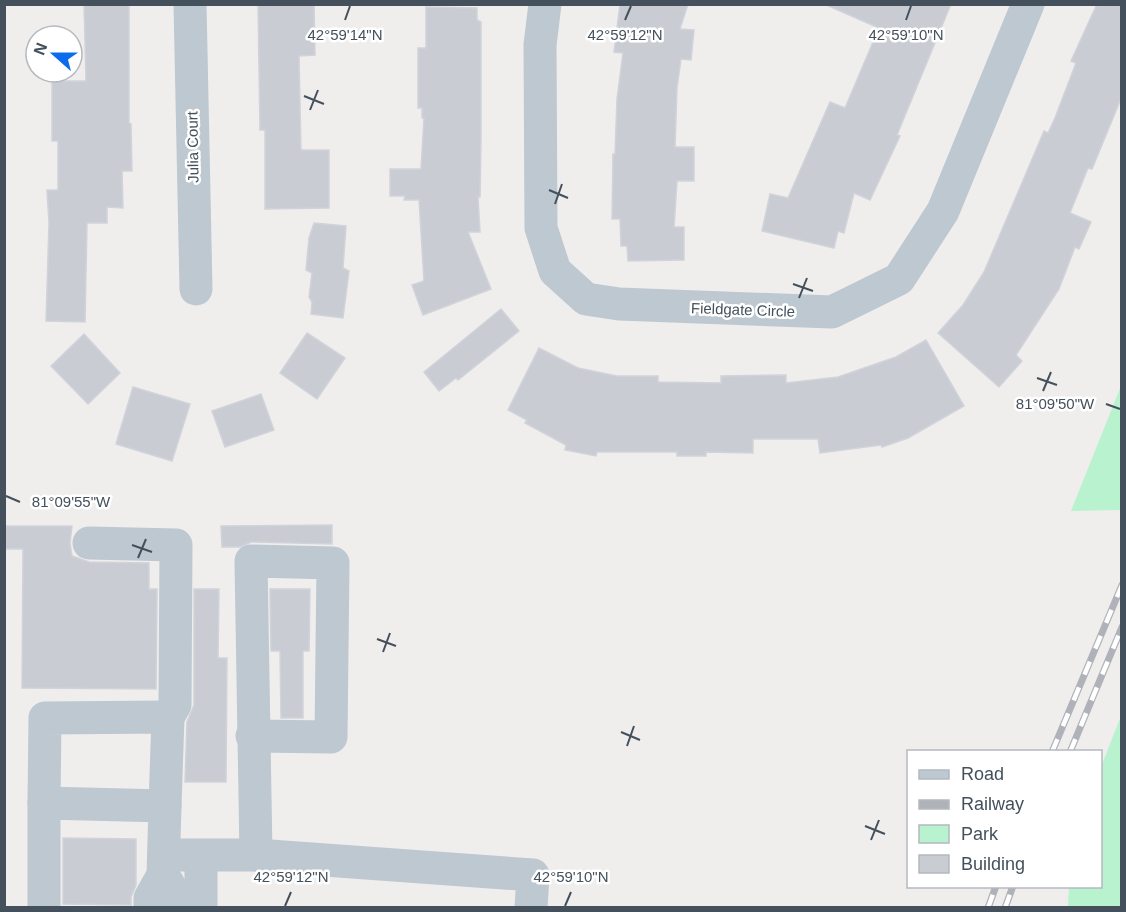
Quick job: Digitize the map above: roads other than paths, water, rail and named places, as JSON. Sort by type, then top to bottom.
[{"type":"street","name":"Julia Court","points":[[190,4],[196,289]]},
{"type":"street","name":"Fieldgate Circle","points":[[545,4],[540,45],[541,228],[555,271],[586,298],[619,304],[832,312],[899,279],[943,211],[1028,4]]},
{"type":"street","points":[[89,543],[176,545],[175,705],[168,717],[164,865],[176,897],[176,908]]},
{"type":"street","points":[[252,736],[331,737],[333,563],[251,561],[252,736],[256,855]]},
{"type":"street","points":[[44,908],[45,718],[168,717]]},
{"type":"street","points":[[44,803],[165,806]]},
{"type":"street","points":[[164,865],[201,856],[256,855],[533,874],[531,908]]},
{"type":"street","points":[[201,856],[201,908]]},
{"type":"street","points":[[150,908],[150,898],[164,865]]},
{"type":"railway","points":[[1053,750],[1122,585]]},
{"type":"railway","points":[[1071,750],[1122,627]]},
{"type":"railway","points":[[988,908],[995,888]]},
{"type":"railway","points":[[1005,908],[1012,888]]}]
